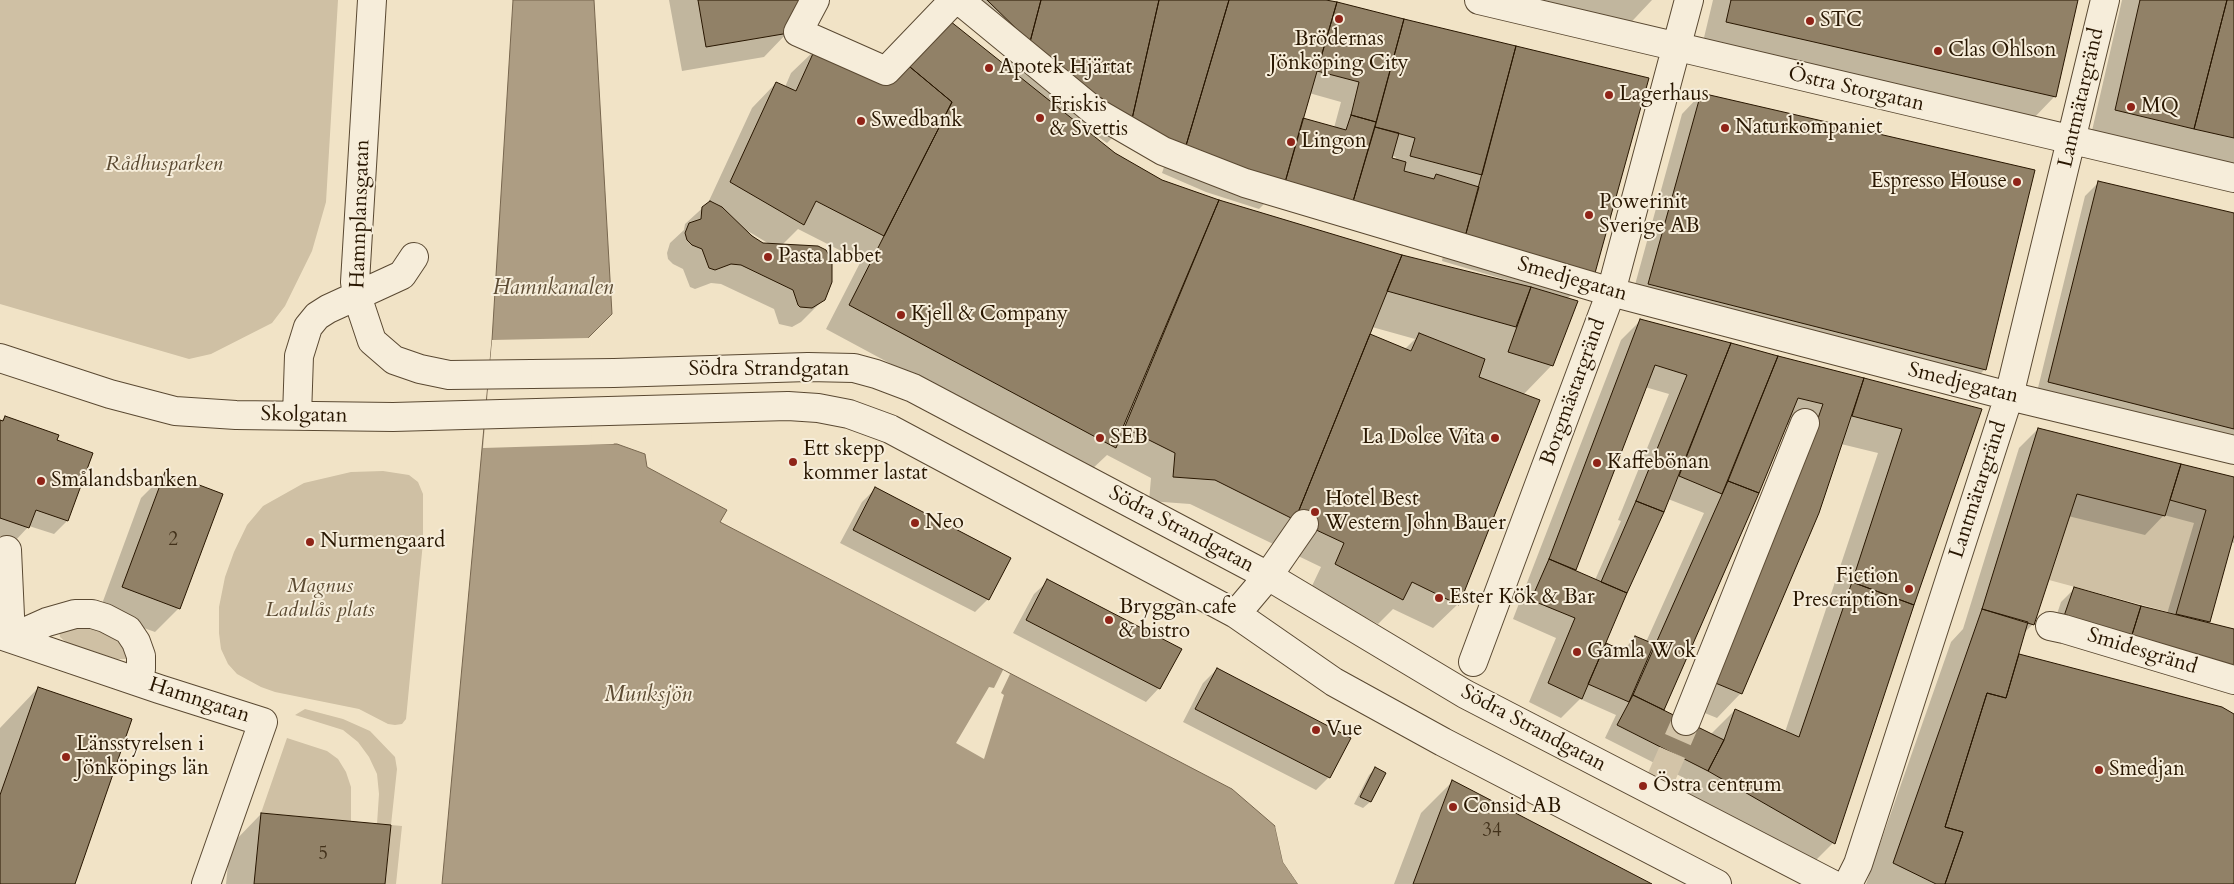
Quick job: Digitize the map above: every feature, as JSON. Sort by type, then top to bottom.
[{"type":"street","name":"Hamnplansgatan","points":[[372,0],[354,268],[357,296],[372,341],[394,360],[420,369],[449,375],[478,375]]},
{"type":"street","points":[[814,0],[798,32],[886,71],[954,0]]},
{"type":"street","name":"Smedjegatan","points":[[959,0],[1094,111],[1163,150],[1245,184],[1611,292],[2009,396],[2234,450]]},
{"type":"street","name":"Östra Storgatan","points":[[1479,0],[1676,48],[2234,178]]},
{"type":"street","name":"Borgmästargränd","points":[[1473,662],[1611,292],[1689,0]]},
{"type":"street","name":"Lantmätargränd","points":[[1848,884],[1861,854],[2009,396],[2105,0]]},
{"type":"street","points":[[297,416],[299,356],[308,327],[317,316],[402,275],[414,257]]},
{"type":"street","name":"Skolgatan","points":[[0,358],[110,394],[175,411],[236,415],[393,417],[615,411]]},
{"type":"street","name":"Södra Strandgatan","points":[[478,375],[808,367],[854,368],[876,374],[913,388],[1268,576],[1465,694],[1658,785],[1832,884]]},
{"type":"street","name":"Södra Strandgatan","points":[[615,411],[788,406],[818,408],[849,414],[890,429],[1236,614],[1334,682],[1452,746],[1717,884]]},
{"type":"street","points":[[1686,721],[1805,423]]},
{"type":"street","points":[[1236,614],[1268,576],[1304,524]]},
{"type":"street","points":[[7,550],[6,636],[75,614],[92,614],[105,618],[128,630],[136,642],[141,656],[142,670],[138,681]]},
{"type":"street","name":"Smidesgränd","points":[[2050,626],[2234,680]]},
{"type":"street","name":"Hamngatan","points":[[6,636],[263,722],[206,884]]},
{"type":"green space","name":"Rådhusparken","points":[[0,0],[338,0],[326,202],[312,251],[285,306],[272,323],[211,354],[189,359],[0,304]]},
{"type":"green space","name":"Magnus Ladulås plats","points":[[383,471],[409,475],[418,482],[423,494],[423,542],[406,719],[402,724],[395,725],[388,724],[359,709],[275,692],[261,687],[237,674],[228,664],[221,649],[219,633],[219,607],[225,577],[247,525],[263,506],[304,483],[351,472]]},
{"type":"green space","points":[[2077,494],[2165,516],[2170,500],[2206,510],[2176,614],[2049,580]]},
{"type":"green space","points":[[69,625],[112,630],[131,655],[126,659],[117,659],[67,643],[60,637],[59,630]]},
{"type":"green space","points":[[305,709],[343,719],[370,731],[395,757],[397,769],[391,825],[402,826],[396,884],[385,884],[391,826],[377,824],[379,794],[377,774],[369,757],[358,742],[343,730],[295,715]]},
{"type":"green space","points":[[287,738],[327,751],[338,759],[346,772],[351,787],[351,821],[261,813]]},
{"type":"water","name":"Munksjön","points":[[513,0],[594,0],[612,314],[588,338],[590,444],[617,444],[645,454],[647,467],[727,510],[720,522],[1232,789],[1275,826],[1283,862],[1298,884],[442,884],[492,340]]},
{"type":"pier","points":[[593,336],[591,339],[592,442],[613,442],[614,444],[483,448],[492,340],[588,338]]},
{"type":"pier","points":[[1003,670],[1010,674],[1001,693],[1004,695],[984,759],[956,743],[989,687],[994,688]]},
{"type":"pier","points":[[1275,826],[1278,828],[1285,861],[1301,884],[1298,884],[1283,862]]},
{"type":"building","points":[[698,0],[805,0],[789,33],[706,47]]},
{"type":"building","points":[[987,0],[1041,0],[1030,42]]},
{"type":"building","points":[[1041,0],[1159,0],[1132,119],[1069,76],[1030,42]]},
{"type":"building","points":[[1159,0],[1229,0],[1185,149],[1132,119]]},
{"type":"building","points":[[1229,0],[1326,0],[1337,2],[1284,186],[1185,149]]},
{"type":"building","points":[[1731,0],[2078,0],[2056,97],[1726,22]]},
{"type":"building","points":[[2140,0],[2227,0],[2194,129],[2115,110]]},
{"type":"building","points":[[2227,0],[2234,0],[2234,138],[2194,129]]},
{"type":"building","points":[[1337,2],[1404,19],[1376,122],[1351,115],[1359,82],[1317,71]]},
{"type":"building","points":[[1404,19],[1516,46],[1482,175],[1410,156],[1415,138],[1375,127]]},
{"type":"building","points":[[950,21],[1115,153],[1162,180],[1219,200],[1116,448],[849,305],[952,102],[904,62]]},
{"type":"building","points":[[1516,46],[1649,78],[1595,273],[1465,237]]},
{"type":"building","points":[[816,47],[904,62],[952,102],[884,236],[816,201],[804,225],[730,182],[776,82],[796,91]]},
{"type":"building","points":[[1701,93],[2035,170],[1986,370],[1648,284]]},
{"type":"building","points":[[1351,115],[1376,122],[1352,205],[1284,186],[1303,118],[1346,130]]},
{"type":"building","points":[[1375,127],[1399,133],[1392,158],[1406,162],[1404,171],[1434,179],[1436,174],[1479,187],[1465,237],[1352,205]]},
{"type":"building","points":[[2098,181],[2234,213],[2234,429],[2048,382]]},
{"type":"building","points":[[1219,200],[1402,255],[1295,520],[1215,480],[1173,477],[1175,453],[1123,427]]},
{"type":"building","name":"Pasta labbet","points":[[710,201],[722,207],[752,236],[763,243],[818,246],[826,250],[832,261],[832,282],[825,300],[812,308],[800,307],[793,290],[741,265],[731,264],[715,270],[709,268],[702,249],[692,245],[687,240],[685,233],[689,223],[701,219],[702,207]]},
{"type":"building","points":[[1402,255],[1531,287],[1516,327],[1387,291]]},
{"type":"building","points":[[1531,287],[1578,301],[1553,366],[1508,352]]},
{"type":"building","points":[[1640,319],[1731,343],[1664,512],[1636,501],[1687,375],[1655,365],[1576,570],[1549,559]]},
{"type":"building","points":[[1419,333],[1485,359],[1479,377],[1540,400],[1459,605],[1412,582],[1403,600],[1335,564],[1344,543],[1295,520],[1370,334],[1411,351]]},
{"type":"building","points":[[1731,343],[1778,356],[1722,494],[1679,476]]},
{"type":"building","points":[[1778,356],[1864,378],[1819,513],[1742,694],[1713,682],[1788,504],[1823,404],[1798,398],[1759,493],[1728,481]]},
{"type":"building","points":[[1864,378],[1982,409],[1914,605],[1852,582],[1902,429],[1852,416]]},
{"type":"building","name":"Smålandsbanken","points":[[5,416],[59,435],[57,440],[93,453],[68,521],[36,510],[29,528],[0,518],[0,420],[3,421]]},
{"type":"building","points":[[2038,428],[2181,464],[2165,516],[2077,494],[2034,625],[1982,609]]},
{"type":"building","points":[[2181,464],[2234,477],[2234,535],[2210,622],[2176,614],[2206,510],[2170,500]]},
{"type":"building","points":[[165,472],[223,494],[180,609],[122,587]]},
{"type":"building","points":[[1728,481],[1759,493],[1664,710],[1633,695]]},
{"type":"building","points":[[875,487],[1011,558],[989,600],[853,530]]},
{"type":"building","points":[[1636,501],[1664,512],[1627,593],[1601,582]]},
{"type":"building","points":[[1549,559],[1627,593],[1582,699],[1548,683],[1575,618],[1531,600]]},
{"type":"building","points":[[1047,579],[1182,649],[1160,689],[1026,620]]},
{"type":"building","points":[[1852,582],[1914,605],[1835,844],[1708,771],[1724,740],[1735,709],[1799,737]]},
{"type":"building","points":[[2074,587],[2141,606],[2131,638],[2063,619]]},
{"type":"building","points":[[2141,606],[2234,629],[2234,668],[2131,638]]},
{"type":"building","points":[[1982,609],[2028,622],[2006,698],[1987,693],[1945,827],[1963,832],[1945,884],[1936,884],[1893,863]]},
{"type":"building","points":[[1635,636],[1654,644],[1629,702],[1588,684],[1606,643],[1628,653]]},
{"type":"building","name":"Smedjan","points":[[2019,654],[2222,707],[2234,714],[2234,884],[1945,884],[1963,832],[1945,827],[1987,693],[2006,698]]},
{"type":"building","points":[[1217,668],[1351,738],[1330,778],[1195,709]]},
{"type":"building","name":"Länsstyrelsen i Jönköpings län","points":[[38,687],[132,719],[75,884],[0,884],[0,795]]},
{"type":"building","points":[[1633,695],[1724,740],[1708,771],[1617,725]]},
{"type":"building","points":[[1375,767],[1386,773],[1371,802],[1360,797]]},
{"type":"building","points":[[1452,780],[1652,884],[1413,884]]},
{"type":"building","points":[[261,813],[391,825],[385,884],[254,884]]},
{"type":"tunnel","points":[[1661,778],[1686,721]]},
{"type":"place","name":"Brödernas Jönköping City","points":[[1339,19]]},
{"type":"place","name":"STC","points":[[1810,21]]},
{"type":"place","name":"Clas Ohlson","points":[[1938,51]]},
{"type":"place","name":"Apotek Hjärtat","points":[[989,68]]},
{"type":"place","name":"Lagerhaus","points":[[1609,95]]},
{"type":"place","name":"MQ","points":[[2131,107]]},
{"type":"place","name":"Friskis & Svettis","points":[[1040,118]]},
{"type":"place","name":"Swedbank","points":[[861,121]]},
{"type":"place","name":"Naturkompaniet","points":[[1725,128]]},
{"type":"place","name":"Lingon","points":[[1291,142]]},
{"type":"place","name":"Espresso House","points":[[2017,182]]},
{"type":"place","name":"Powerinit Sverige AB","points":[[1589,215]]},
{"type":"place","name":"Pasta labbet","points":[[768,257]]},
{"type":"place","name":"Kjell & Company","points":[[901,315]]},
{"type":"place","name":"SEB","points":[[1100,438]]},
{"type":"place","name":"La Dolce Vita","points":[[1495,438]]},
{"type":"place","name":"Ett skepp kommer lastat","points":[[793,462]]},
{"type":"place","name":"Kaffebönan","points":[[1597,463]]},
{"type":"place","name":"Smålandsbanken","points":[[41,481]]},
{"type":"place","name":"Hotel Best Western John Bauer","points":[[1315,512]]},
{"type":"place","name":"Neo","points":[[915,523]]},
{"type":"place","name":"Nurmengaard","points":[[310,542]]},
{"type":"place","name":"Fiction Prescription","points":[[1909,589]]},
{"type":"place","name":"Ester Kök & Bar","points":[[1439,598]]},
{"type":"place","name":"Bryggan cafe & bistro","points":[[1109,620]]},
{"type":"place","name":"Gamla Wok","points":[[1577,652]]},
{"type":"place","name":"Vue","points":[[1316,730]]},
{"type":"place","name":"Länsstyrelsen i Jönköpings län","points":[[66,757]]},
{"type":"place","name":"Smedjan","points":[[2099,770]]},
{"type":"place","name":"Östra centrum","points":[[1643,786]]},
{"type":"place","name":"Consid AB","points":[[1453,807]]},
{"type":"water label","name":"Hamnkanalen","points":[[553,289]]}]
